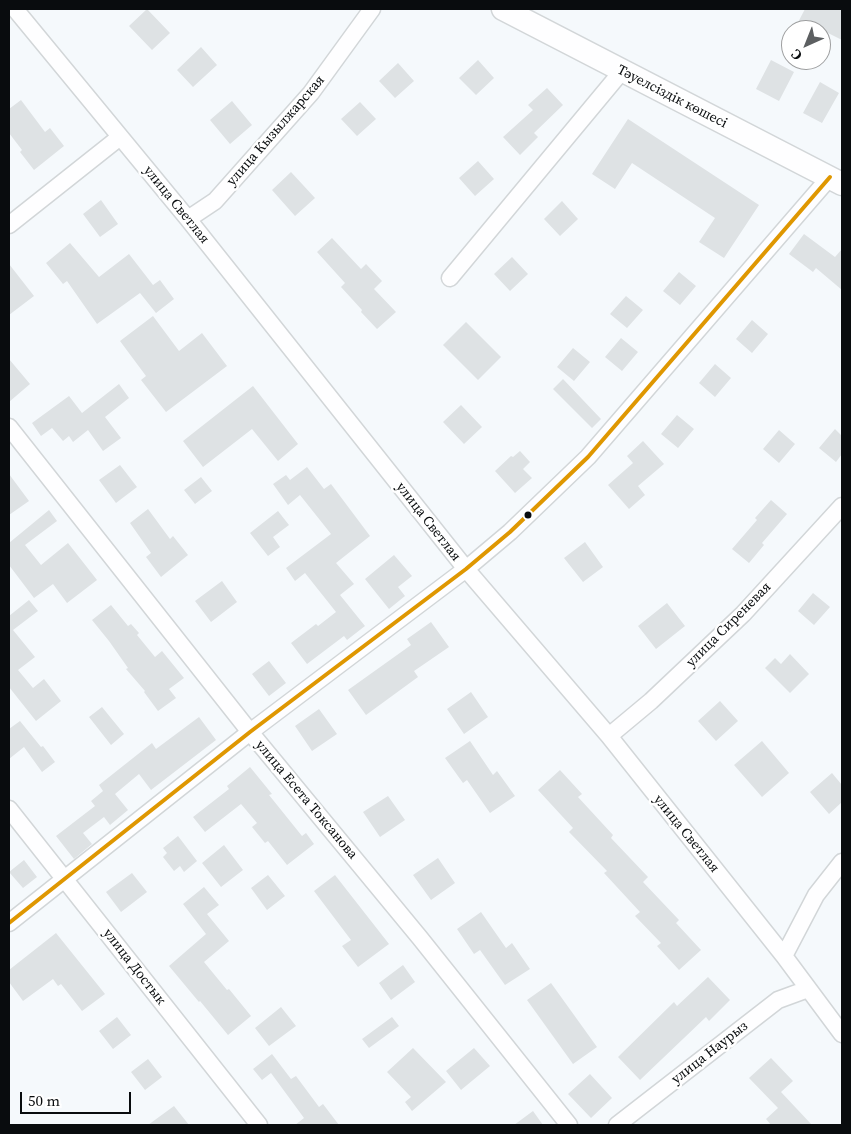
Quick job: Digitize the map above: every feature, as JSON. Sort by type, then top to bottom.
[{"type":"main road","name":"Тәуелсіздік көшесі","points":[[503,9],[836,181]]},
{"type":"street","name":"улица Светлая","points":[[15,9],[188,219],[466,569],[608,736],[784,956],[842,1034]]},
{"type":"street","name":"улица Кызылжарская","points":[[188,219],[215,202],[311,93],[372,9]]},
{"type":"street","points":[[450,278],[622,71]]},
{"type":"street","points":[[9,225],[120,138]]},
{"type":"street","points":[[9,923],[250,732],[466,569],[510,532],[588,457],[836,181]]},
{"type":"street","name":"улица Есета Токсанова","points":[[9,427],[250,732],[420,938],[568,1125]]},
{"type":"street","name":"улица Сиреневая","points":[[608,736],[651,701],[743,614],[842,506]]},
{"type":"street","name":"улица Достык","points":[[9,809],[259,1125]]},
{"type":"street","points":[[784,956],[816,895],[842,862]]},
{"type":"street","name":"улица Наурыз","points":[[617,1125],[778,1000],[808,988]]},
{"type":"building","points":[[147,9],[170,33],[152,50],[129,26]]},
{"type":"building","points":[[805,9],[842,9],[842,40],[831,34],[831,20],[799,20]]},
{"type":"building","points":[[201,47],[217,65],[193,87],[177,70]]},
{"type":"building","points":[[478,60],[494,78],[476,95],[459,78]]},
{"type":"building","points":[[771,60],[781,65],[781,70],[794,72],[779,101],[756,89]]},
{"type":"building","points":[[398,63],[414,81],[395,98],[379,81]]},
{"type":"building","points":[[820,82],[839,93],[822,123],[803,113]]},
{"type":"building","points":[[547,88],[563,105],[534,133],[538,137],[520,155],[503,137],[533,110],[528,105]]},
{"type":"building","points":[[21,100],[45,132],[50,128],[64,146],[34,170],[20,152],[22,150],[9,133],[9,109]]},
{"type":"building","points":[[232,101],[252,125],[230,144],[210,120]]},
{"type":"building","points":[[360,102],[376,119],[357,136],[341,119]]},
{"type":"building","points":[[628,119],[759,205],[724,258],[699,242],[715,218],[632,163],[615,189],[592,174]]},
{"type":"building","points":[[478,161],[494,179],[475,196],[459,178]]},
{"type":"building","points":[[291,172],[315,198],[295,216],[272,190]]},
{"type":"building","points":[[101,200],[118,224],[100,237],[83,214]]},
{"type":"building","points":[[562,201],[578,219],[560,236],[544,219]]},
{"type":"building","points":[[804,234],[835,257],[842,249],[842,290],[816,268],[813,272],[789,254]]},
{"type":"building","points":[[332,238],[361,269],[366,264],[382,281],[374,289],[396,312],[377,329],[341,287],[345,283],[317,252]]},
{"type":"building","points":[[70,243],[99,277],[129,254],[153,285],[160,280],[174,299],[156,313],[140,293],[97,324],[67,281],[63,284],[46,263]]},
{"type":"building","points":[[512,257],[528,274],[510,291],[494,274]]},
{"type":"building","points":[[9,264],[34,296],[9,315]]},
{"type":"building","points":[[679,272],[696,286],[680,305],[663,291]]},
{"type":"building","points":[[626,296],[643,310],[627,328],[610,314]]},
{"type":"building","points":[[153,316],[179,351],[202,333],[227,366],[166,412],[141,380],[146,376],[120,341]]},
{"type":"building","points":[[752,320],[768,334],[752,353],[736,339]]},
{"type":"building","points":[[466,322],[501,357],[478,380],[443,345]]},
{"type":"building","points":[[621,338],[638,352],[622,371],[605,357]]},
{"type":"building","points":[[573,348],[590,362],[574,381],[557,367]]},
{"type":"building","points":[[9,359],[30,384],[9,402]]},
{"type":"building","points":[[715,364],[731,378],[715,397],[699,383]]},
{"type":"building","points":[[563,379],[601,419],[592,428],[553,389]]},
{"type":"building","points":[[119,384],[129,398],[105,417],[121,438],[103,451],[88,430],[73,442],[69,436],[63,441],[52,428],[41,436],[32,423],[69,396],[82,413]]},
{"type":"building","points":[[253,386],[298,444],[278,461],[252,429],[203,467],[183,441]]},
{"type":"building","points":[[461,405],[482,427],[464,444],[443,422]]},
{"type":"building","points":[[677,415],[694,429],[678,448],[661,434]]},
{"type":"building","points":[[835,429],[842,436],[842,454],[836,462],[819,448]]},
{"type":"building","points":[[779,430],[795,444],[779,463],[763,449]]},
{"type":"building","points":[[643,441],[664,464],[638,486],[645,495],[629,509],[608,485],[633,463],[627,456]]},
{"type":"building","points":[[520,451],[530,462],[523,469],[532,478],[515,493],[495,471],[511,456],[513,457]]},
{"type":"building","points":[[120,465],[137,487],[116,503],[99,480]]},
{"type":"building","points":[[307,467],[324,489],[331,484],[370,536],[336,563],[354,584],[340,595],[365,626],[347,640],[344,636],[307,664],[291,643],[336,612],[305,573],[295,581],[286,568],[331,534],[300,495],[288,505],[273,484],[286,475],[290,480]]},
{"type":"building","points":[[9,474],[29,501],[9,515]]},
{"type":"building","points":[[201,477],[212,491],[195,504],[184,490]]},
{"type":"building","points":[[771,500],[787,514],[762,543],[764,545],[749,563],[732,549],[757,520],[755,518]]},
{"type":"building","points":[[148,509],[170,539],[173,536],[188,555],[161,577],[146,557],[151,553],[130,523]]},
{"type":"building","points":[[49,510],[57,521],[25,545],[41,565],[68,543],[97,580],[67,603],[53,584],[34,598],[9,565],[9,543]]},
{"type":"building","points":[[278,511],[289,525],[273,537],[280,547],[268,556],[250,533]]},
{"type":"building","points":[[585,542],[603,567],[583,582],[564,558]]},
{"type":"building","points":[[394,555],[412,576],[398,587],[405,596],[389,609],[365,579]]},
{"type":"building","points":[[222,581],[237,602],[211,622],[195,601]]},
{"type":"building","points":[[813,593],[830,607],[814,625],[798,611]]},
{"type":"building","points":[[29,600],[38,611],[13,630],[35,657],[18,670],[33,688],[44,679],[61,701],[36,721],[9,687],[9,616]]},
{"type":"building","points":[[667,603],[685,626],[656,649],[638,626]]},
{"type":"building","points":[[111,605],[128,626],[131,624],[139,633],[137,635],[155,657],[162,651],[184,678],[169,689],[176,698],[158,711],[92,620]]},
{"type":"building","points":[[431,622],[449,647],[414,671],[418,677],[366,715],[348,690],[411,645],[407,639]]},
{"type":"building","points":[[790,654],[809,674],[790,693],[765,668],[775,658],[781,664]]},
{"type":"building","points":[[269,661],[286,683],[269,696],[252,674]]},
{"type":"building","points":[[471,692],[488,717],[464,734],[447,709]]},
{"type":"building","points":[[720,701],[738,721],[716,741],[698,721]]},
{"type":"building","points":[[102,707],[124,734],[111,745],[89,717]]},
{"type":"building","points":[[319,709],[337,734],[312,751],[295,726]]},
{"type":"building","points":[[199,717],[216,740],[151,790],[139,774],[115,794],[128,810],[110,825],[104,817],[83,833],[92,844],[74,859],[56,836],[95,806],[91,801],[103,791],[99,785],[152,743],[156,749]]},
{"type":"building","points":[[20,721],[55,762],[42,772],[24,747],[9,759],[9,729]]},
{"type":"building","points":[[470,741],[493,775],[497,771],[515,796],[490,813],[467,780],[463,783],[445,758]]},
{"type":"building","points":[[762,741],[789,773],[762,797],[734,765]]},
{"type":"building","points":[[250,767],[272,794],[269,795],[302,836],[306,833],[314,844],[287,865],[268,841],[265,843],[252,827],[257,823],[241,804],[205,832],[193,817],[229,789],[227,786]]},
{"type":"building","points":[[560,770],[582,794],[578,797],[613,835],[611,838],[648,877],[643,882],[679,920],[676,923],[701,950],[679,970],[657,946],[661,943],[635,916],[640,912],[604,873],[607,871],[569,832],[573,828],[538,790]]},
{"type":"building","points":[[832,773],[842,785],[842,802],[829,814],[810,792]]},
{"type":"building","points":[[388,796],[405,820],[380,837],[363,812]]},
{"type":"building","points":[[178,836],[197,861],[184,872],[180,866],[174,871],[163,857],[167,853],[163,848]]},
{"type":"building","points":[[224,845],[243,870],[221,887],[202,863]]},
{"type":"building","points":[[438,858],[455,883],[431,900],[413,875]]},
{"type":"building","points":[[24,860],[37,877],[23,888],[9,872]]},
{"type":"building","points":[[132,873],[147,892],[121,912],[106,892]]},
{"type":"building","points":[[268,875],[285,896],[267,910],[251,888]]},
{"type":"building","points":[[335,875],[389,944],[358,967],[342,946],[351,940],[314,891]]},
{"type":"building","points":[[204,887],[219,905],[207,914],[229,941],[204,962],[251,1016],[228,1035],[169,966],[206,934],[183,904]]},
{"type":"building","points":[[481,912],[506,948],[512,943],[530,969],[505,985],[480,950],[474,954],[457,929]]},
{"type":"building","points":[[56,933],[105,994],[82,1011],[61,984],[58,986],[53,979],[23,1001],[9,982],[9,970]]},
{"type":"building","points":[[403,965],[415,982],[391,1000],[379,983]]},
{"type":"building","points":[[708,977],[730,1000],[709,1021],[706,1017],[640,1080],[618,1057],[674,1002],[677,1006]]},
{"type":"building","points":[[551,983],[597,1047],[573,1064],[527,1000]]},
{"type":"building","points":[[281,1007],[296,1026],[269,1046],[255,1028]]},
{"type":"building","points":[[117,1017],[131,1035],[113,1049],[99,1031]]},
{"type":"building","points":[[392,1017],[399,1026],[369,1048],[362,1039]]},
{"type":"building","points":[[413,1048],[446,1082],[412,1111],[405,1102],[411,1097],[387,1072]]},
{"type":"building","points":[[474,1048],[490,1066],[461,1090],[446,1071]]},
{"type":"building","points":[[272,1054],[291,1079],[296,1076],[319,1107],[323,1104],[339,1125],[295,1125],[304,1118],[271,1073],[262,1080],[253,1069]]},
{"type":"building","points":[[771,1058],[793,1081],[781,1092],[812,1125],[771,1125],[766,1119],[778,1108],[749,1078]]},
{"type":"building","points":[[148,1059],[162,1077],[145,1090],[131,1072]]},
{"type":"building","points":[[590,1074],[612,1098],[591,1118],[568,1094]]},
{"type":"building","points":[[174,1106],[189,1125],[148,1125]]},
{"type":"building","points":[[533,1111],[543,1125],[514,1125]]},
{"type":"transit line","points":[[9,923],[250,732],[466,569],[510,532],[588,457],[830,177]]}]
